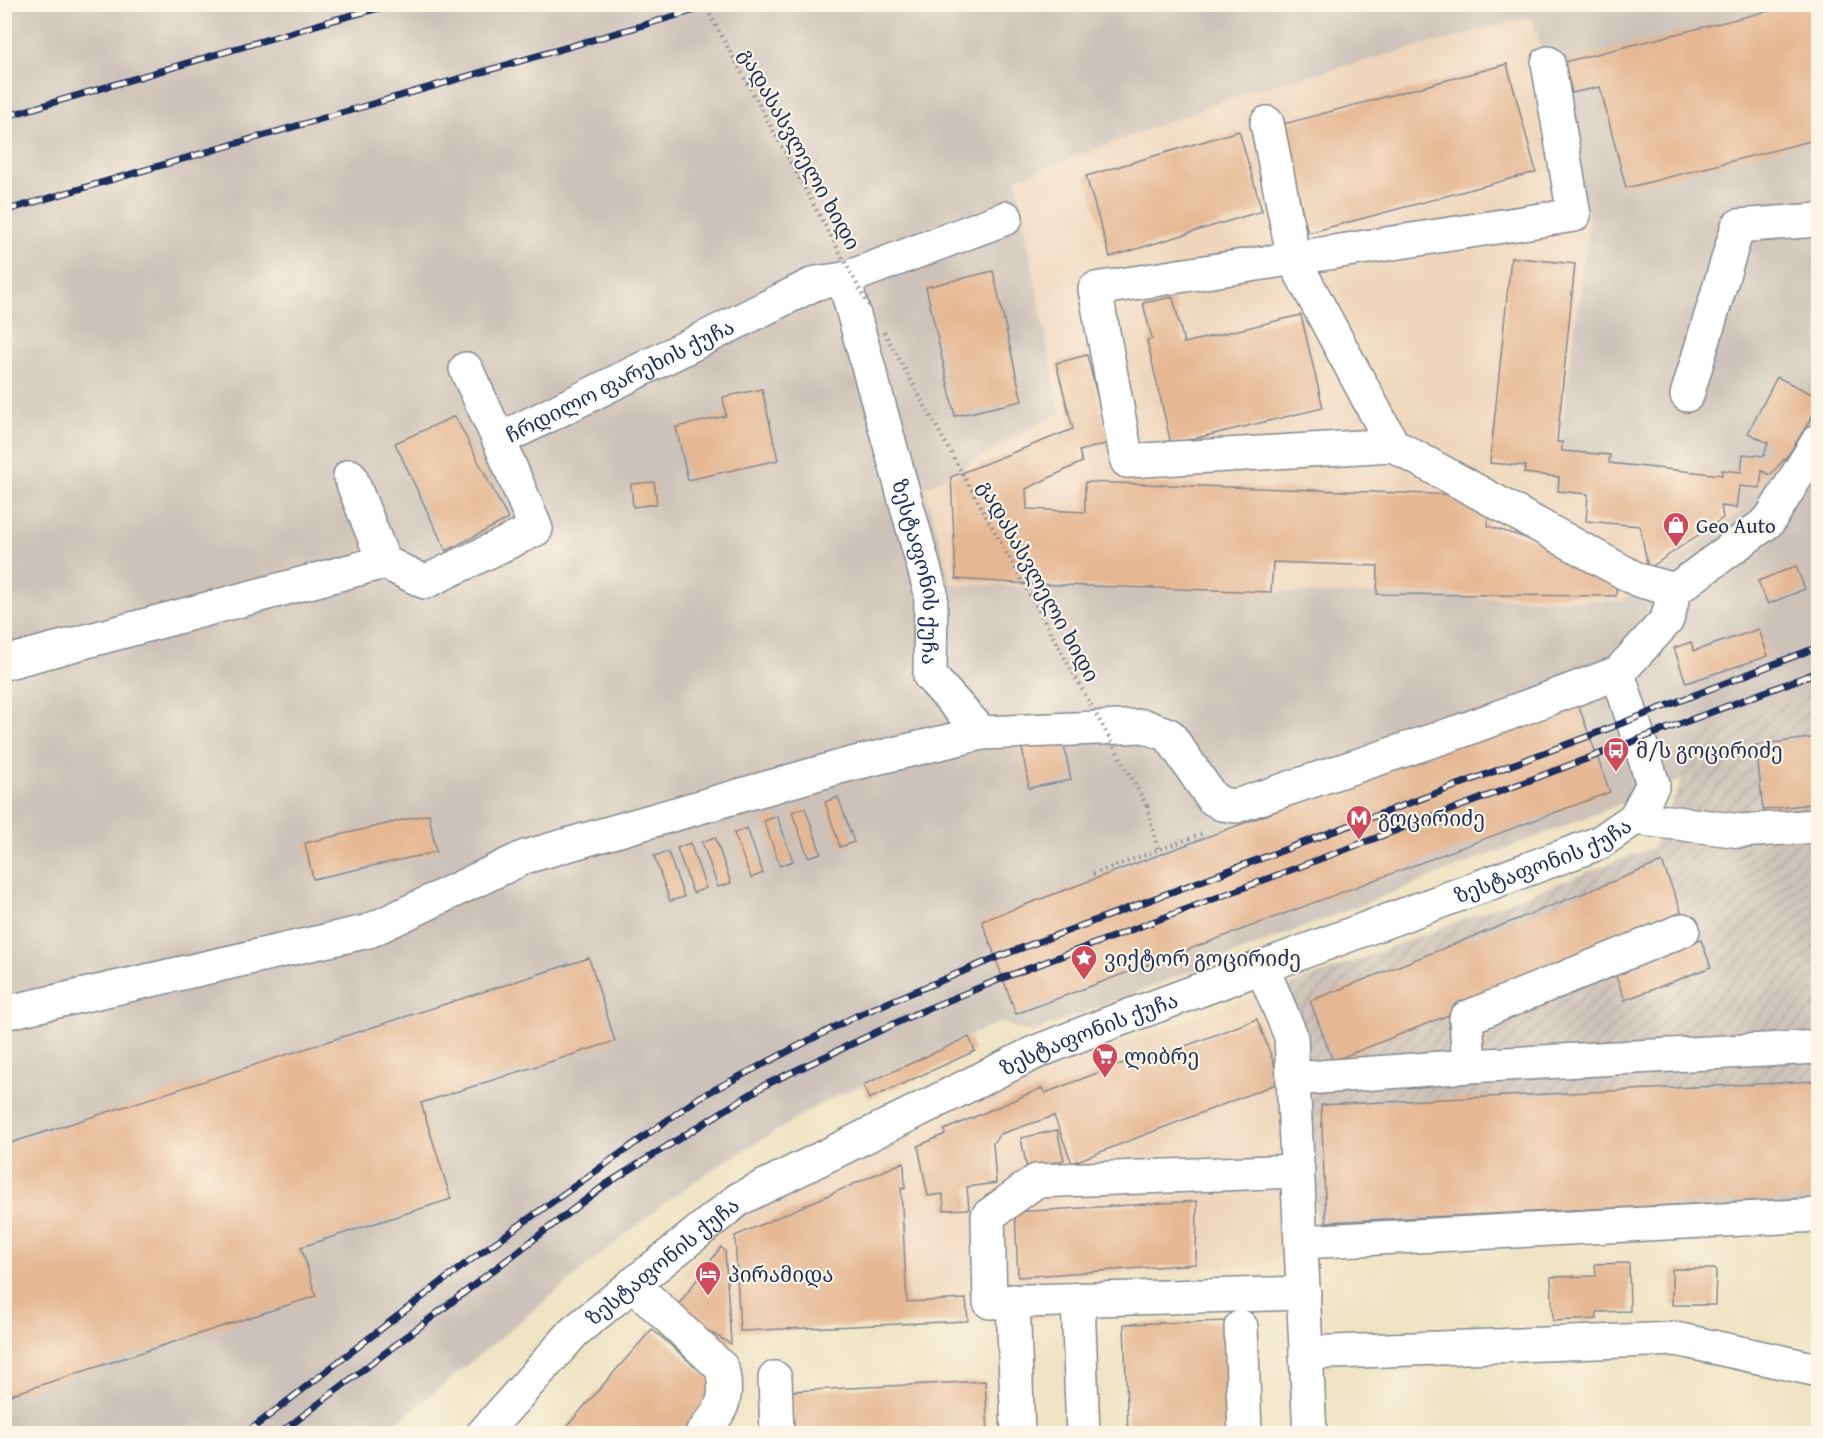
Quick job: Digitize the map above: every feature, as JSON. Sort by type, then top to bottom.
[{"type":"street","points":[[1548,63],[1574,215],[1095,289],[1127,462],[1393,445],[1638,580],[1675,590]]},
{"type":"street","points":[[1267,123],[1294,260],[1393,445]]},
{"type":"street","name":"ჩრდილო ფარეხის ქუჩა","points":[[384,562],[425,582],[536,529],[499,440],[816,283],[844,279],[1006,218]]},
{"type":"street","points":[[1687,395],[1738,226],[1818,220]]},
{"type":"street","name":"ზესტაფონის ქუჩა","points":[[844,279],[931,593],[930,676],[982,733]]},
{"type":"street","points":[[466,369],[499,440]]},
{"type":"street","points":[[4,1013],[369,931],[525,857],[847,765],[982,733],[1144,726],[1169,735],[1212,798],[1222,804],[1236,806],[1461,731],[1618,673],[1667,620],[1675,590],[1769,521],[1818,441]]},
{"type":"street","points":[[4,663],[384,562],[350,476]]},
{"type":"street","name":"ზესტაფონის ქუჩა","points":[[483,1434],[574,1332],[739,1199],[1036,1052],[1599,843],[1635,818],[1653,784],[1618,673]]},
{"type":"street","points":[[1635,818],[1741,831],[1818,826]]},
{"type":"street","points":[[1470,1066],[1466,1018],[1683,930]]},
{"type":"street","points":[[1262,967],[1291,1036],[1310,1434]]},
{"type":"street","points":[[1293,1079],[1470,1066],[1818,1047]]},
{"type":"street","points":[[1298,1171],[1036,1181],[988,1216],[990,1302],[1304,1293]]},
{"type":"street","points":[[1301,1242],[1818,1215]]},
{"type":"street","points":[[633,1284],[722,1368],[726,1385],[720,1411],[702,1434]]},
{"type":"street","points":[[1078,1299],[1083,1434]]},
{"type":"street","points":[[1013,1301],[1018,1434]]},
{"type":"street","points":[[1241,1327],[1245,1434]]},
{"type":"street","points":[[1306,1353],[1676,1339],[1818,1370]]},
{"type":"street","points":[[775,1378],[777,1434]]},
{"type":"path","name":"გადასასვლელი ხიდი","points":[[704,4],[870,308]]},
{"type":"path","name":"გადასასვლელი ხიდი","points":[[884,332],[1147,806],[1158,849]]},
{"type":"path","points":[[1094,874],[1211,831]]},
{"type":"shaded area","points":[[5,5],[1818,5],[1818,691],[1687,738],[1682,780],[1031,1033],[1000,1022],[824,1102],[705,1174],[662,1205],[384,1433],[5,1434]],"holes":[[[1532,17],[1589,220],[1554,492],[1742,511],[1622,601],[952,584],[925,488],[1060,412],[1016,179],[1250,91]]]},
{"type":"shaded area","points":[[1532,17],[1589,220],[1554,492],[1743,510],[1622,601],[951,584],[925,488],[1060,412],[1016,179],[1250,91]]},
{"type":"shaded area","points":[[1818,691],[1818,1222],[1318,1249],[1310,1090],[1287,987],[1653,847],[1682,780],[1687,738]]},
{"type":"shaded area","points":[[1258,995],[1286,1075],[1287,1253],[1264,1265],[1050,1278],[1053,1318],[735,1333],[733,1352],[658,1298],[727,1225],[1044,1071]]},
{"type":"building","points":[[1796,4],[1811,4],[1818,36],[1818,139],[1626,188],[1600,87],[1572,93],[1564,62]]},
{"type":"building","points":[[1507,64],[1536,172],[1308,233],[1280,125]]},
{"type":"building","points":[[1239,131],[1262,211],[1110,257],[1086,176]]},
{"type":"building","points":[[1511,257],[1575,264],[1557,442],[1562,442],[1562,451],[1610,455],[1609,463],[1722,475],[1722,470],[1741,472],[1743,454],[1764,456],[1768,443],[1748,433],[1777,377],[1818,397],[1818,407],[1789,454],[1770,475],[1762,471],[1760,488],[1739,486],[1736,508],[1721,506],[1723,518],[1648,569],[1640,526],[1586,521],[1588,494],[1558,491],[1559,477],[1524,473],[1526,466],[1490,463]]},
{"type":"building","points":[[993,271],[1022,401],[955,416],[926,287]]},
{"type":"building","points":[[1173,297],[1184,343],[1301,315],[1323,408],[1171,444],[1147,340],[1152,339],[1143,303]]},
{"type":"building","points":[[1087,355],[1109,443],[1079,451],[1082,462],[1026,489],[1027,509],[1085,512],[1085,482],[1459,495],[1488,502],[1488,526],[1596,560],[1616,573],[1616,596],[1377,594],[1378,566],[1273,562],[1271,592],[1030,584],[956,579],[951,477],[1073,429],[1056,363]]},
{"type":"building","points":[[762,389],[778,460],[688,480],[676,427],[726,416],[723,397]]},
{"type":"building","points":[[455,416],[508,519],[446,551],[395,443]]},
{"type":"building","points":[[654,482],[657,504],[633,507],[631,484]]},
{"type":"building","points":[[1796,566],[1805,589],[1768,604],[1758,581]]},
{"type":"building","points":[[1759,629],[1768,656],[1686,683],[1674,648],[1691,642],[1694,651]]},
{"type":"building","points":[[1576,699],[1610,792],[1016,1014],[982,921]]},
{"type":"building","points":[[1818,737],[1818,803],[1763,810],[1756,745]]},
{"type":"building","points":[[1063,740],[1071,780],[1029,788],[1022,748]]},
{"type":"building","points":[[838,797],[854,842],[840,847],[825,802]]},
{"type":"building","points":[[805,808],[821,853],[808,857],[792,812]]},
{"type":"building","points":[[429,814],[436,852],[313,879],[305,843]]},
{"type":"building","points":[[777,816],[793,861],[780,866],[764,821]]},
{"type":"building","points":[[747,828],[763,873],[751,878],[734,833]]},
{"type":"building","points":[[715,837],[731,883],[718,887],[702,842]]},
{"type":"building","points":[[690,843],[706,888],[693,893],[677,848]]},
{"type":"building","points":[[668,852],[684,897],[670,901],[654,856]]},
{"type":"building","points":[[1662,862],[1685,921],[1333,1061],[1310,1001]]},
{"type":"building","points":[[1701,940],[1711,967],[1625,1000],[1615,974]]},
{"type":"building","points":[[589,958],[615,1041],[421,1103],[451,1199],[301,1247],[316,1296],[4,1397],[4,1145]]},
{"type":"building","points":[[1257,1019],[1281,1082],[1072,1163],[1054,1116],[1000,1134],[993,1143],[996,1183],[967,1187],[969,1209],[944,1210],[943,1194],[928,1196],[918,1146],[945,1134],[944,1130],[1042,1088],[1045,1093],[1139,1057],[1141,1063]]},
{"type":"building","points":[[969,1037],[975,1051],[869,1099],[863,1085]]},
{"type":"building","points":[[1818,1081],[1818,1198],[1326,1222],[1321,1105]]},
{"type":"building","points":[[1057,1130],[1064,1160],[1027,1169],[1021,1138]]},
{"type":"building","points":[[904,1162],[905,1189],[901,1188],[907,1302],[966,1299],[968,1321],[740,1331],[735,1236]]},
{"type":"building","points":[[1197,1201],[1196,1264],[1018,1277],[1015,1212]]},
{"type":"building","points":[[721,1247],[725,1251],[731,1344],[695,1324],[678,1305]]},
{"type":"building","points":[[1629,1263],[1630,1311],[1597,1312],[1597,1319],[1553,1321],[1551,1277],[1596,1276],[1595,1264]]},
{"type":"building","points":[[1672,1269],[1716,1269],[1715,1305],[1672,1305]]},
{"type":"building","points":[[1231,1321],[1235,1434],[1128,1434],[1124,1324]]},
{"type":"building","points":[[652,1329],[722,1390],[683,1434],[560,1434]]},
{"type":"building","points":[[985,1381],[988,1434],[794,1434],[792,1391]]},
{"type":"railway","points":[[4,117],[394,4]]},
{"type":"railway","points":[[4,211],[716,4]]},
{"type":"railway","points":[[245,1434],[465,1264],[700,1097],[856,1016],[995,958],[1589,736],[1818,647]]},
{"type":"railway","points":[[279,1434],[605,1185],[765,1085],[915,1014],[1003,978],[1818,672]]},
{"type":"place","name":"Geo Auto","points":[[1676,548]]},
{"type":"place","name":"მ/ს გოცირიძე","points":[[1616,773]]},
{"type":"place","name":"გოცირიძე","points":[[1359,841]]},
{"type":"place","name":"ვიქტორ გოცირიძე","points":[[1084,981]]},
{"type":"place","name":"ლიბრე","points":[[1105,1079]]},
{"type":"place","name":"პირამიდა","points":[[708,1297]]}]
